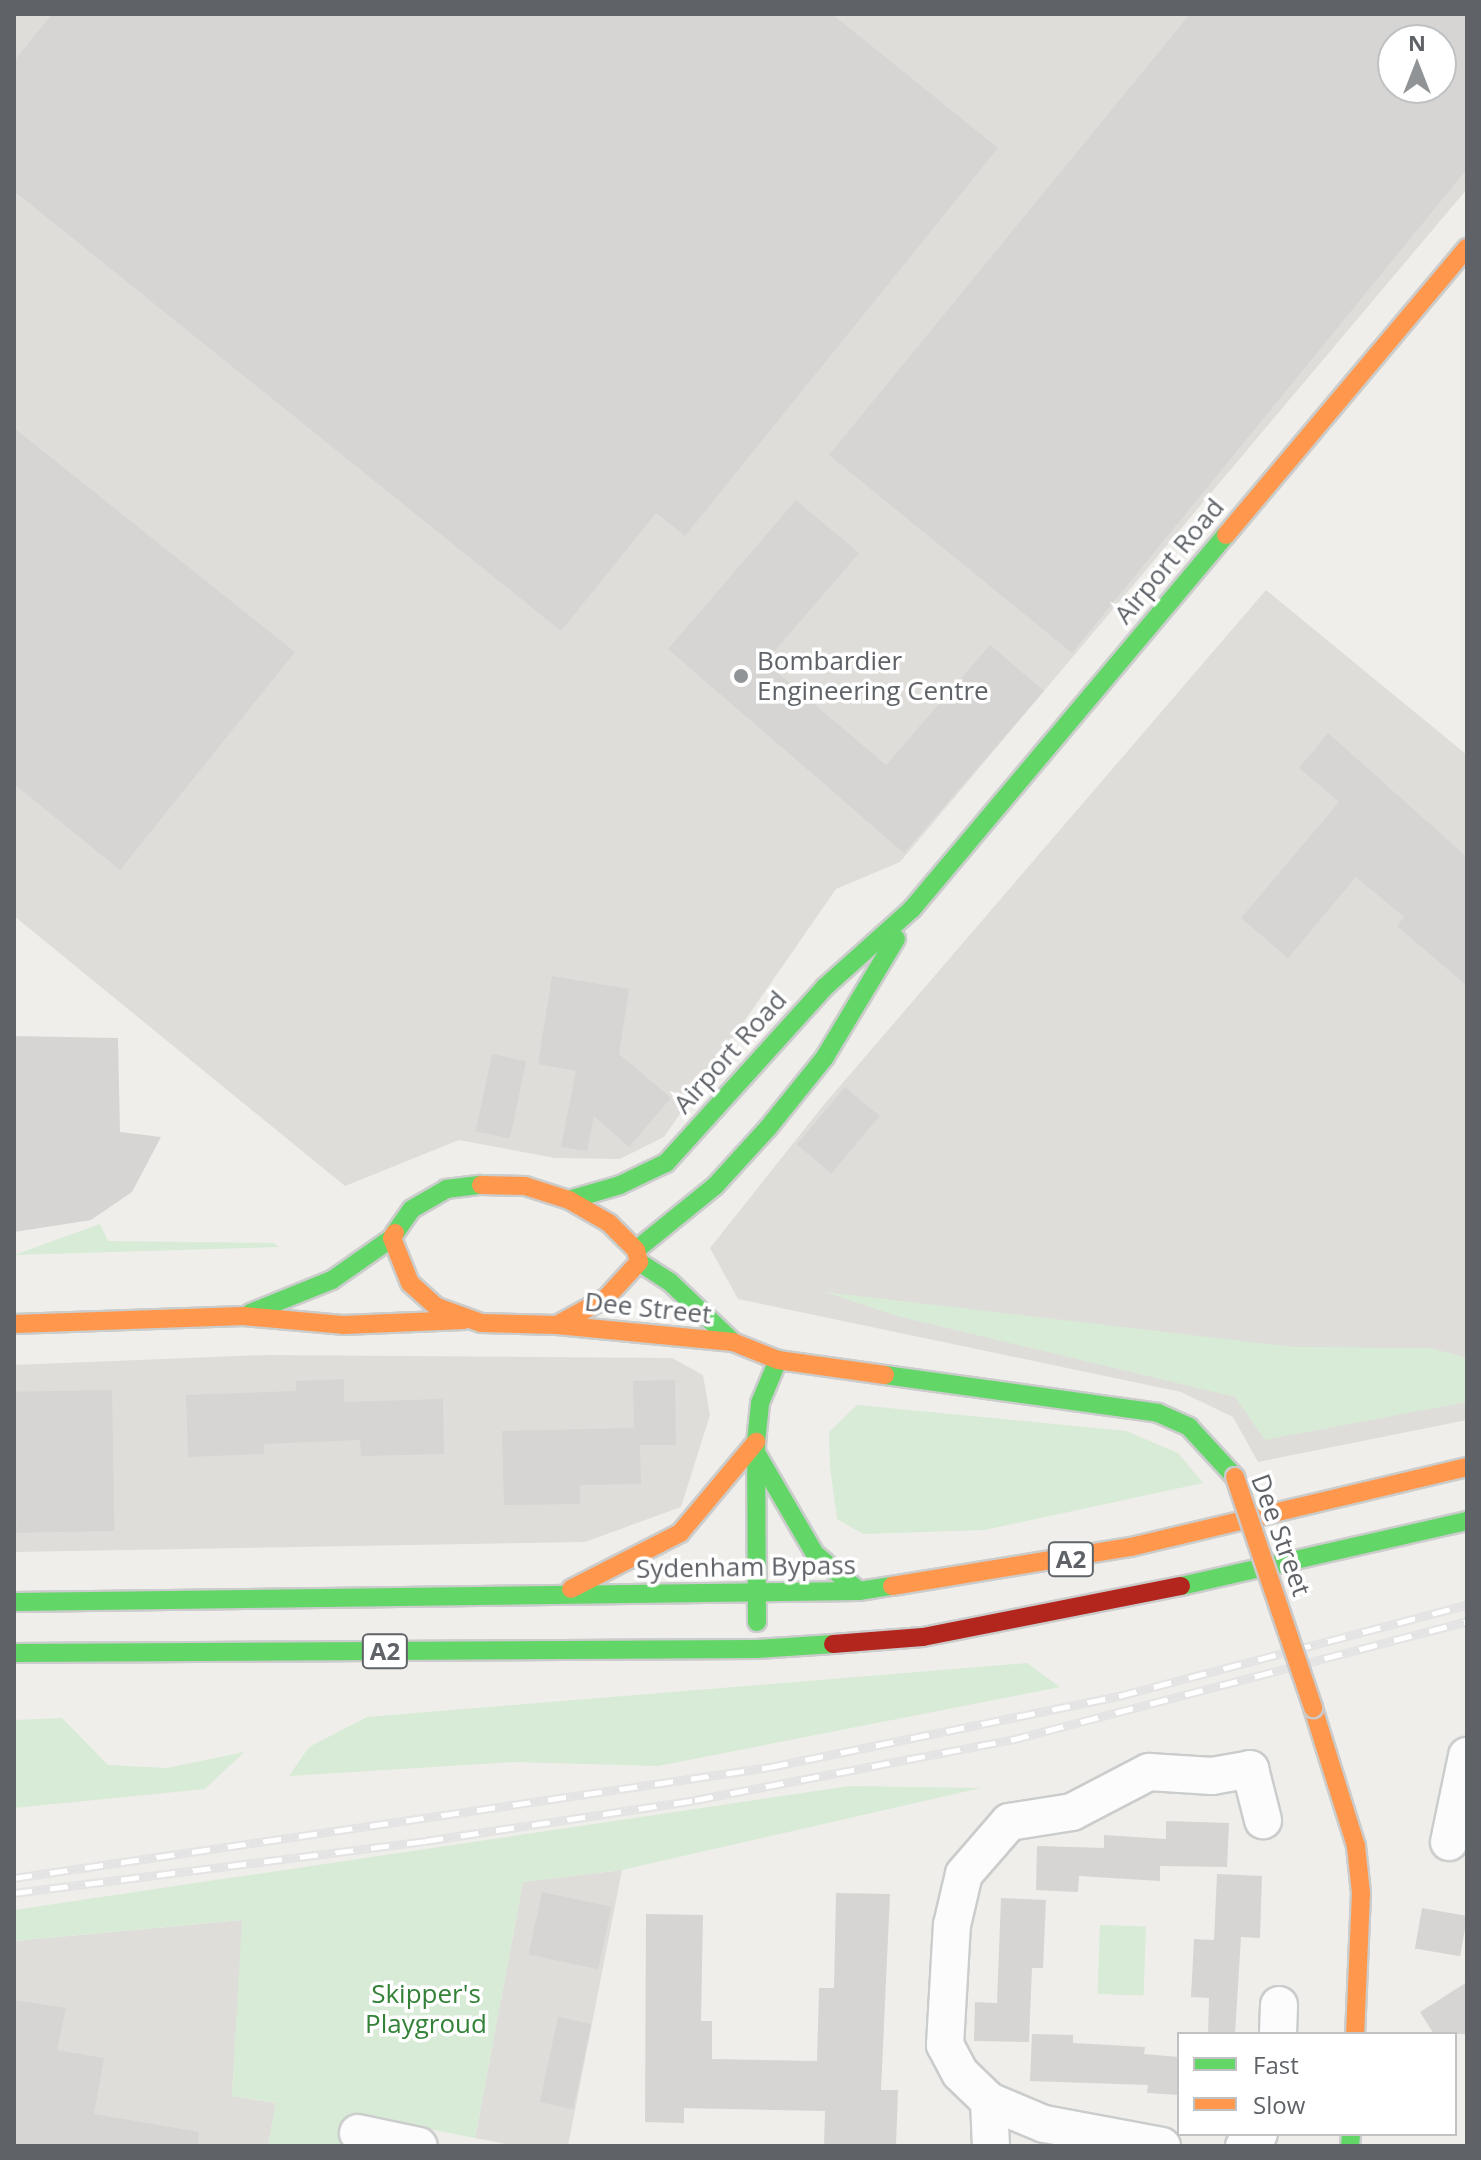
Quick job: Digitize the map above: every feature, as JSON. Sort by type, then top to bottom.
[{"type":"main road","name":"Airport Road","points":[[569,1200],[620,1185],[666,1163],[825,987],[912,909],[1467,248]]},
{"type":"main road","name":"Airport Road","points":[[638,1256],[715,1186],[806,1080],[857,1010],[912,909]]},
{"type":"main road","points":[[14,1324],[243,1316],[343,1325],[464,1320],[557,1325],[614,1292],[638,1256],[609,1223],[569,1200],[525,1186],[446,1189],[412,1209],[392,1238],[332,1280],[243,1316]]},
{"type":"main road","points":[[392,1238],[410,1283],[437,1307],[464,1320]]},
{"type":"main road","name":"Dee Street","points":[[638,1256],[733,1342]]},
{"type":"main road","name":"Dee Street","points":[[557,1325],[733,1342],[778,1360],[1158,1413],[1189,1427],[1235,1477],[1356,1846],[1361,1893],[1355,2032]]},
{"type":"main road","points":[[757,1649],[757,1448],[760,1403],[778,1360]]},
{"type":"main road","points":[[757,1448],[815,1554],[859,1591]]},
{"type":"main road","points":[[554,1596],[632,1562],[680,1533],[757,1448]]},
{"type":"main road","name":"Sydenham Bypass","points":[[14,1602],[756,1595],[859,1591],[1131,1547],[1467,1467]]},
{"type":"main road","name":"A2","points":[[14,1653],[757,1649],[975,1631],[1467,1521]]},
{"type":"street","points":[[1449,1842],[1467,1756]]},
{"type":"street","points":[[1162,2146],[1044,2124],[989,2101],[960,2073],[945,2045],[952,1925],[964,1874],[1009,1822],[1072,1812],[1149,1772],[1212,1776],[1250,1769],[1263,1820]]},
{"type":"street","points":[[989,2101],[991,2146]]},
{"type":"shaded area","points":[[14,14],[1467,14],[1467,189],[900,862],[836,889],[664,1137],[620,1159],[555,1158],[459,1140],[345,1186],[14,916]]},
{"type":"shaded area","points":[[1266,590],[1467,755],[1467,1420],[1258,1462],[1233,1417],[1181,1392],[738,1299],[710,1248],[822,1107]]},
{"type":"shaded area","points":[[265,1355],[672,1358],[703,1375],[710,1415],[681,1507],[585,1542],[14,1552],[14,1365]]},
{"type":"shaded area","points":[[622,1870],[568,2146],[516,2146],[475,2138],[523,1882]]},
{"type":"shaded area","points":[[243,1920],[232,2096],[276,2103],[268,2146],[14,2146],[14,1941]]},
{"type":"green space","points":[[100,1224],[108,1241],[274,1243],[279,1247],[14,1255]]},
{"type":"green space","points":[[825,1292],[1293,1347],[1430,1348],[1467,1358],[1467,1402],[1265,1440],[1235,1397],[897,1316]]},
{"type":"green space","points":[[857,1405],[1126,1431],[1178,1453],[1203,1483],[984,1530],[863,1534],[837,1519],[830,1467],[829,1432]]},
{"type":"green space","points":[[1027,1663],[1060,1687],[658,1766],[515,1762],[289,1776],[309,1747],[367,1717]]},
{"type":"green space","points":[[62,1718],[108,1765],[167,1768],[244,1752],[205,1789],[14,1808],[14,1720]]},
{"type":"green space","name":"Skipper's Playgroud","points":[[850,1786],[981,1788],[622,1870],[523,1882],[475,2138],[349,2113],[340,2146],[268,2146],[276,2103],[232,2096],[242,1920],[14,1941],[14,1910]]},
{"type":"green space","points":[[1100,1925],[1146,1927],[1144,1996],[1098,1994]]},
{"type":"building","points":[[52,14],[832,14],[998,148],[685,536],[656,513],[561,631],[14,191],[14,61]]},
{"type":"building","points":[[1190,14],[1467,14],[1467,169],[1072,653],[829,455]]},
{"type":"building","points":[[14,428],[295,652],[120,870],[14,784]]},
{"type":"building","name":"Bombardier Engineering Centre","points":[[796,500],[859,553],[765,662],[886,765],[990,645],[1044,691],[904,853],[668,649]]},
{"type":"building","points":[[1328,733],[1467,857],[1467,986],[1397,926],[1404,917],[1356,877],[1288,958],[1241,918],[1339,802],[1299,768]]},
{"type":"building","points":[[552,976],[629,989],[619,1054],[671,1098],[629,1147],[594,1116],[587,1151],[561,1147],[576,1071],[538,1064]]},
{"type":"building","points":[[14,1036],[118,1038],[120,1132],[161,1137],[132,1192],[91,1220],[14,1232]]},
{"type":"building","points":[[492,1054],[526,1061],[510,1139],[476,1131]]},
{"type":"building","points":[[845,1087],[879,1116],[831,1173],[797,1144]]},
{"type":"building","points":[[344,1379],[344,1402],[443,1399],[444,1454],[361,1456],[360,1440],[264,1444],[264,1454],[188,1457],[186,1395],[296,1391],[296,1381]]},
{"type":"building","points":[[675,1380],[676,1445],[640,1445],[641,1484],[580,1485],[580,1504],[504,1505],[502,1431],[634,1428],[633,1381]]},
{"type":"building","points":[[112,1390],[114,1531],[16,1533],[14,1392]]},
{"type":"building","points":[[1166,1821],[1229,1823],[1227,1867],[1160,1866],[1160,1881],[1079,1876],[1078,1892],[1036,1890],[1037,1846],[1104,1848],[1104,1835],[1166,1839]]},
{"type":"building","points":[[1217,1874],[1262,1876],[1260,1938],[1241,1937],[1235,2032],[1208,2032],[1209,1998],[1191,1997],[1194,1939],[1214,1940]]},
{"type":"building","points":[[542,1892],[611,1907],[598,1969],[529,1955]]},
{"type":"building","points":[[836,1893],[890,1894],[881,2090],[898,2090],[896,2146],[824,2146],[825,2111],[684,2108],[684,2123],[645,2122],[646,1914],[703,1915],[701,2021],[712,2021],[712,2059],[817,2061],[819,1988],[834,1988]]},
{"type":"building","points":[[1001,1898],[1046,1900],[1043,1968],[1032,1968],[1029,2042],[974,2041],[975,2002],[997,2003]]},
{"type":"building","points":[[1422,1908],[1467,1916],[1460,1956],[1415,1948]]},
{"type":"building","points":[[1467,1982],[1467,2034],[1433,2032],[1420,2012]]},
{"type":"building","points":[[14,2000],[66,2008],[57,2050],[104,2058],[94,2114],[199,2132],[198,2146],[14,2146]]},
{"type":"building","points":[[558,2017],[591,2024],[573,2109],[540,2102]]},
{"type":"building","points":[[1032,2034],[1073,2035],[1073,2043],[1145,2047],[1144,2054],[1177,2057],[1177,2095],[1147,2093],[1148,2085],[1030,2081]]},
{"type":"railway","points":[[14,1878],[770,1767],[1119,1696],[1467,1605]]},
{"type":"railway","points":[[14,1893],[425,1841],[695,1800],[1011,1740],[1467,1621]]},
{"type":"traffic: fast","points":[[569,1200],[620,1185],[666,1163],[825,987],[912,909],[1226,535]]},
{"type":"traffic: fast","points":[[636,1250],[715,1186],[768,1128],[825,1057],[896,939]]},
{"type":"traffic: fast","points":[[395,1233],[412,1209],[446,1189],[481,1185]]},
{"type":"traffic: fast","points":[[250,1313],[332,1280],[392,1238]]},
{"type":"traffic: fast","points":[[639,1262],[670,1282],[733,1342]]},
{"type":"traffic: fast","points":[[757,1622],[756,1442],[760,1403],[778,1360]]},
{"type":"traffic: fast","points":[[885,1375],[1158,1413],[1189,1427],[1235,1477]]},
{"type":"traffic: fast","points":[[758,1456],[815,1554],[859,1591]]},
{"type":"traffic: fast","points":[[1181,1586],[1467,1521]]},
{"type":"traffic: fast","points":[[14,1602],[859,1591],[892,1586]]},
{"type":"traffic: fast","points":[[14,1653],[757,1649],[833,1644]]},
{"type":"traffic: fast","points":[[1350,2146],[1351,2136]]},
{"type":"traffic: slow","points":[[1226,535],[1467,248]]},
{"type":"traffic: slow","points":[[395,1233],[392,1238],[410,1283],[437,1307],[481,1323],[557,1325],[606,1298],[639,1262],[636,1250],[609,1223],[569,1200],[525,1186],[481,1185]]},
{"type":"traffic: slow","points":[[14,1324],[243,1316],[343,1325],[464,1320]]},
{"type":"traffic: slow","points":[[557,1325],[733,1342],[778,1360],[885,1375]]},
{"type":"traffic: slow","points":[[571,1589],[680,1533],[756,1442]]},
{"type":"traffic: slow","points":[[892,1586],[1131,1547],[1467,1467]]},
{"type":"traffic: slow","points":[[1235,1477],[1313,1708]]},
{"type":"traffic: slow","points":[[1313,1708],[1356,1846],[1361,1893],[1355,2032]]},
{"type":"traffic: jam","points":[[833,1644],[923,1637],[1181,1586]]},
{"type":"place","name":"Bombardier Engineering Centre","points":[[741,676]]}]
